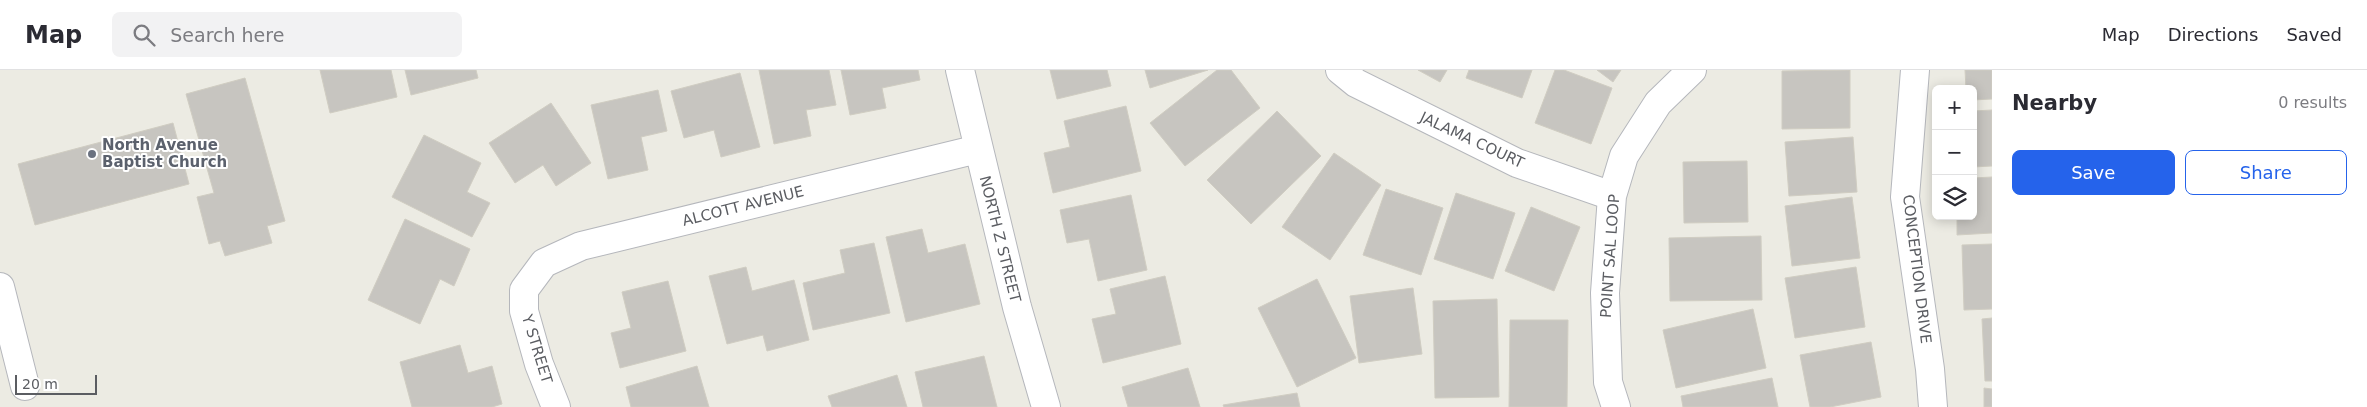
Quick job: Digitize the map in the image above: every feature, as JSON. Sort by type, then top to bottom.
[{"type":"street","name":"NORTH Z STREET","points":[[960,70],[1017,307],[1046,407]]},
{"type":"street","name":"JALAMA COURT","points":[[1340,70],[1356,83],[1517,163],[1612,196]]},
{"type":"street","name":"POINT SAL LOOP","points":[[1616,407],[1608,382],[1605,294],[1612,196],[1624,156],[1658,104],[1692,70]]},
{"type":"street","name":"CONCEPTION DRIVE","points":[[1915,70],[1905,197],[1930,369],[1933,407]]},
{"type":"street","name":"ALCOTT AVENUE","points":[[524,290],[544,263],[581,246],[978,149]]},
{"type":"street","points":[[0,287],[25,386]]},
{"type":"street","name":"Y STREET","points":[[524,290],[524,311],[539,364],[556,407]]},
{"type":"building","points":[[320,70],[391,70],[397,97],[330,113]]},
{"type":"building","points":[[405,70],[476,70],[478,78],[411,95]]},
{"type":"building","points":[[759,70],[829,70],[836,105],[806,110],[811,136],[774,144]]},
{"type":"building","points":[[841,70],[918,70],[920,80],[882,88],[886,108],[850,115]]},
{"type":"building","points":[[1050,70],[1107,70],[1111,86],[1057,99]]},
{"type":"building","points":[[1145,70],[1208,70],[1150,88]]},
{"type":"building","points":[[1217,70],[1231,70],[1260,108],[1185,166],[1150,123]]},
{"type":"building","points":[[1418,70],[1447,70],[1440,82]]},
{"type":"building","points":[[1469,70],[1532,70],[1522,98],[1466,78]]},
{"type":"building","points":[[1555,70],[1564,70],[1612,88],[1591,144],[1535,123]]},
{"type":"building","points":[[1597,70],[1621,70],[1613,82]]},
{"type":"building","points":[[1850,70],[1850,128],[1782,129],[1782,71]]},
{"type":"building","points":[[1965,70],[1992,70],[1992,99],[1977,100],[1977,85],[1966,85]]},
{"type":"building","points":[[740,73],[760,147],[721,157],[714,130],[684,138],[671,91]]},
{"type":"building","points":[[245,78],[285,221],[267,226],[272,243],[225,256],[220,241],[209,244],[197,197],[214,193],[186,94]]},
{"type":"building","points":[[658,90],[667,131],[641,137],[648,170],[608,179],[591,105]]},
{"type":"building","points":[[551,103],[591,163],[556,186],[543,165],[515,183],[489,143]]},
{"type":"building","points":[[1126,106],[1141,171],[1053,193],[1044,153],[1070,147],[1064,121]]},
{"type":"building","points":[[1992,110],[1992,166],[1977,167],[1977,111]]},
{"type":"building","points":[[1277,111],[1321,156],[1251,224],[1207,180]]},
{"type":"building","points":[[173,123],[189,184],[35,225],[18,164]]},
{"type":"building","points":[[424,135],[481,163],[467,192],[490,203],[472,237],[392,197]]},
{"type":"building","points":[[1853,137],[1857,192],[1789,196],[1785,142]]},
{"type":"building","points":[[1334,153],[1381,185],[1330,260],[1282,227]]},
{"type":"building","points":[[1747,161],[1748,222],[1684,223],[1683,162]]},
{"type":"building","points":[[1992,177],[1992,233],[1957,235],[1957,220],[1977,220],[1977,178]]},
{"type":"building","points":[[1386,189],[1443,208],[1421,275],[1363,255]]},
{"type":"building","points":[[1456,193],[1515,213],[1493,279],[1434,259]]},
{"type":"building","points":[[1131,195],[1147,270],[1098,281],[1089,239],[1067,243],[1060,210]]},
{"type":"building","points":[[1852,197],[1860,258],[1792,266],[1785,206]]},
{"type":"building","points":[[1531,207],[1580,227],[1554,291],[1505,271]]},
{"type":"building","points":[[405,219],[470,249],[454,286],[440,279],[420,324],[368,300]]},
{"type":"building","points":[[922,229],[928,253],[965,244],[980,304],[906,322],[886,237]]},
{"type":"building","points":[[1761,236],[1762,300],[1670,301],[1669,238]]},
{"type":"building","points":[[874,243],[890,313],[813,330],[803,283],[845,273],[840,250]]},
{"type":"building","points":[[1992,244],[1992,309],[1964,310],[1962,245]]},
{"type":"building","points":[[746,267],[752,291],[794,280],[809,340],[767,351],[763,335],[727,344],[709,276]]},
{"type":"building","points":[[1856,267],[1865,327],[1795,338],[1785,278]]},
{"type":"building","points":[[1165,276],[1181,344],[1103,363],[1092,319],[1116,314],[1110,289]]},
{"type":"building","points":[[1317,279],[1356,358],[1297,387],[1258,308]]},
{"type":"building","points":[[668,281],[686,351],[620,368],[611,333],[631,328],[622,292]]},
{"type":"building","points":[[1413,288],[1422,354],[1359,363],[1350,296]]},
{"type":"building","points":[[1497,299],[1499,397],[1435,398],[1433,301]]},
{"type":"building","points":[[1753,309],[1766,368],[1676,388],[1663,330]]},
{"type":"building","points":[[1992,318],[1992,381],[1985,381],[1982,319]]},
{"type":"building","points":[[1510,320],[1568,320],[1567,407],[1509,407]]},
{"type":"building","points":[[1871,342],[1881,397],[1830,407],[1810,407],[1800,355]]},
{"type":"building","points":[[460,345],[468,373],[492,366],[502,404],[492,407],[412,407],[400,362]]},
{"type":"building","points":[[984,356],[997,407],[923,407],[915,372]]},
{"type":"building","points":[[697,366],[709,407],[631,407],[626,387]]},
{"type":"building","points":[[1188,368],[1200,407],[1128,407],[1122,387]]},
{"type":"building","points":[[897,375],[907,407],[832,407],[828,396]]},
{"type":"building","points":[[1772,378],[1778,407],[1683,407],[1681,396]]},
{"type":"building","points":[[1984,388],[1992,389],[1992,407],[1984,407]]},
{"type":"building","points":[[1297,393],[1300,407],[1224,407],[1223,405]]},
{"type":"place","name":"North Avenue Baptist Church","points":[[92,154]]}]
